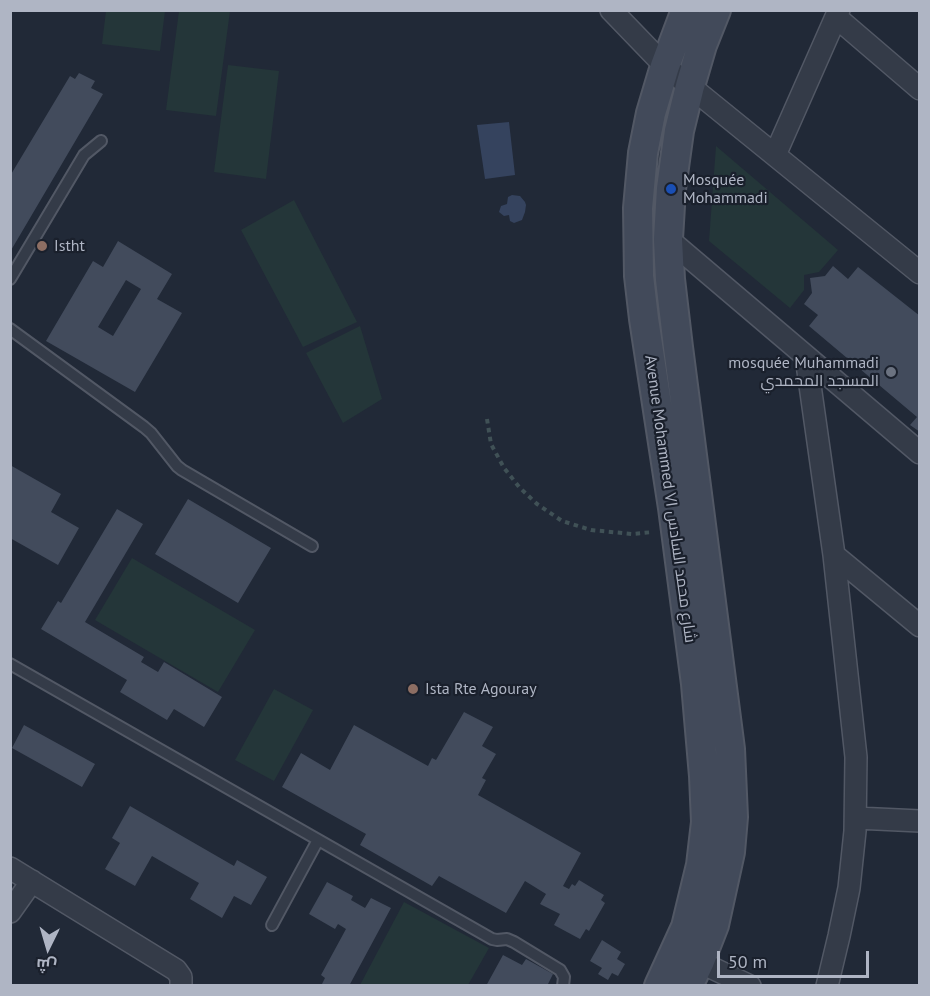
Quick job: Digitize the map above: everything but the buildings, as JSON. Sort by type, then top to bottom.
[{"type":"main road","name":"Avenue Mohammed VI شارع محمد السادس","points":[[659,986],[688,966],[714,925],[730,852],[733,816],[728,737],[670,279],[668,239],[671,189],[679,131],[702,45],[716,10]]},
{"type":"main road","name":"Avenue Mohammed VI شارع محمد السادس","points":[[682,13],[649,123],[643,153],[639,185],[638,243],[644,319],[676,529],[697,696],[704,776],[706,822],[701,865],[686,927],[688,966]]},
{"type":"main road","points":[[639,185],[671,189]]},
{"type":"street","points":[[611,10],[665,66],[920,273]]},
{"type":"street","points":[[682,13],[702,45]]},
{"type":"street","points":[[775,155],[838,14],[920,89]]},
{"type":"street","points":[[668,239],[920,453]]},
{"type":"street","points":[[806,357],[834,555],[856,757],[856,818],[849,888],[827,986]]},
{"type":"street","points":[[834,555],[920,626]]},
{"type":"street","points":[[856,818],[920,821]]},
{"type":"street","points":[[10,868],[177,970],[181,977],[181,986]]},
{"type":"street","points":[[10,912],[32,881]]},
{"type":"street","points":[[688,966],[750,986]]},
{"type":"lane","points":[[10,279],[84,155],[101,141]]},
{"type":"lane","points":[[10,329],[144,427],[182,470],[312,546]]},
{"type":"lane","points":[[10,664],[492,939],[507,939],[514,942],[560,970],[564,977],[563,986]]},
{"type":"lane","points":[[272,926],[318,840]]},
{"type":"path","points":[[487,419],[491,444],[504,468],[537,504],[562,521],[591,530],[624,534],[676,529]]},
{"type":"shaded area","points":[[106,11],[165,11],[160,51],[102,44]]},
{"type":"shaded area","points":[[179,11],[230,11],[216,116],[166,110]]},
{"type":"shaded area","points":[[228,65],[279,71],[266,179],[214,172]]},
{"type":"shaded area","points":[[716,146],[838,250],[819,272],[804,275],[804,290],[790,308],[709,241]]},
{"type":"shaded area","points":[[294,200],[357,322],[303,347],[241,230]]},
{"type":"shaded area","points":[[360,326],[382,399],[343,423],[306,353]]},
{"type":"shaded area","points":[[132,558],[255,630],[218,692],[95,620]]},
{"type":"shaded area","points":[[274,689],[313,710],[274,781],[235,760]]},
{"type":"shaded area","points":[[404,902],[489,948],[468,985],[360,985]]},
{"type":"water","points":[[509,122],[515,175],[485,179],[477,125]]},
{"type":"water","points":[[520,196],[526,205],[522,220],[514,223],[510,221],[509,215],[504,216],[499,212],[501,206],[507,204],[508,197]]},
{"type":"place","name":"Mosquée Mohammadi","points":[[671,189]]},
{"type":"place","name":"Istht","points":[[42,246]]},
{"type":"place","name":"mosquée Muhammadi المسجد المحمدي","points":[[891,372]]},
{"type":"place","name":"Ista Rte Agouray","points":[[413,689]]}]
